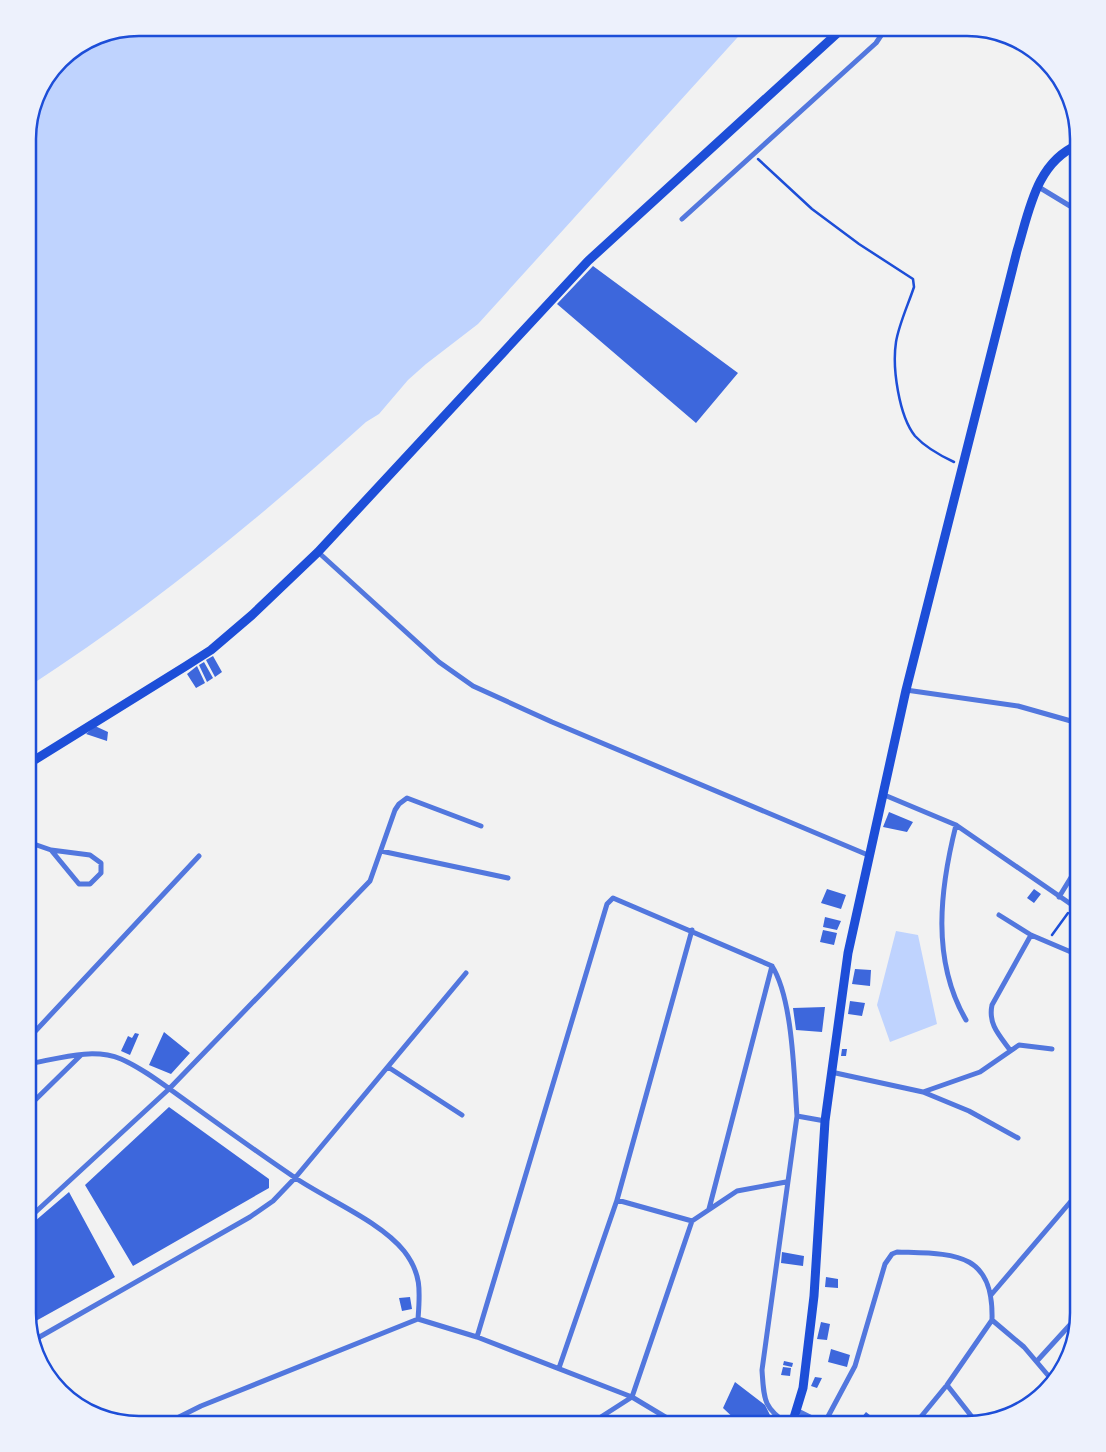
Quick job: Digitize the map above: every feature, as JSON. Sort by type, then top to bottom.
[{"type":"main road","points":[[36,759],[210,650],[252,615],[318,552],[438,425],[516,336],[588,261],[834,36]]},
{"type":"main road","points":[[795,1416],[803,1388],[814,1296],[824,1121],[830,1072],[848,954],[868,855],[906,690],[1017,251],[1037,186],[1058,156],[1070,149]]},
{"type":"street","points":[[682,219],[876,44],[881,36]]},
{"type":"street","points":[[1037,186],[1070,206]]},
{"type":"street","points":[[318,552],[439,662],[473,686],[552,722],[868,855]]},
{"type":"street","points":[[906,690],[1018,706],[1070,721]]},
{"type":"street","points":[[882,794],[956,825],[1070,903]]},
{"type":"street","points":[[36,1212],[169,1089],[373,875],[399,804],[407,798],[481,826]]},
{"type":"street","points":[[956,825],[945,872],[941,926],[952,991],[966,1020]]},
{"type":"street","points":[[36,845],[51,850],[90,855],[101,863],[101,873],[90,884],[79,884],[51,850]]},
{"type":"street","points":[[381,851],[508,878]]},
{"type":"street","points":[[36,1030],[198,856]]},
{"type":"street","points":[[1059,896],[1070,879]]},
{"type":"street","points":[[477,1338],[607,904],[610,900],[616,898],[772,966],[778,976],[791,1036],[796,1116],[762,1370],[767,1404],[772,1414],[775,1416]]},
{"type":"street","points":[[1000,915],[1031,935],[1070,951]]},
{"type":"street","points":[[559,1368],[617,1200],[692,930]]},
{"type":"street","points":[[1010,1050],[991,1023],[990,1014],[992,1005],[1031,935]]},
{"type":"street","points":[[709,1209],[772,966]]},
{"type":"street","points":[[40,1337],[250,1217],[273,1201],[295,1178],[466,973]]},
{"type":"street","points":[[923,1092],[980,1072],[1019,1045],[1052,1049]]},
{"type":"street","points":[[36,1099],[82,1054]]},
{"type":"street","points":[[36,1063],[82,1054],[102,1054],[121,1060],[169,1089],[295,1178],[388,1234],[404,1251],[415,1270],[421,1287],[418,1319]]},
{"type":"street","points":[[388,1067],[462,1115]]},
{"type":"street","points":[[830,1072],[923,1092],[969,1111],[1018,1138]]},
{"type":"street","points":[[796,1116],[824,1121]]},
{"type":"street","points":[[603,1416],[632,1398],[692,1222],[709,1209],[744,1189],[786,1182]]},
{"type":"street","points":[[617,1200],[692,1222]]},
{"type":"street","points":[[991,1295],[1070,1202]]},
{"type":"street","points":[[828,1416],[855,1366],[886,1264],[892,1254],[897,1252],[960,1257],[974,1265],[983,1275],[988,1282],[991,1295],[992,1320],[947,1385],[922,1416]]},
{"type":"street","points":[[180,1416],[418,1319],[559,1368],[632,1398],[663,1416]]},
{"type":"street","points":[[992,1320],[1037,1361],[1048,1375]]},
{"type":"street","points":[[1037,1361],[1069,1326]]},
{"type":"street","points":[[947,1385],[971,1416]]},
{"type":"street","points":[[798,1410],[809,1416]]},
{"type":"path","points":[[754,154],[812,209],[859,244],[912,279],[914,287],[896,342],[896,361],[902,407],[915,436],[933,452],[962,466]]},
{"type":"path","points":[[1047,942],[1070,914]]},
{"type":"water","points":[[140,36],[739,36],[478,324],[426,364],[408,380],[379,414],[366,422],[203,561],[73,657],[36,682],[36,133],[44,100],[54,82],[71,62],[100,44],[119,38]]},
{"type":"water","points":[[896,931],[918,935],[937,1024],[890,1042],[877,1005]]},
{"type":"building","points":[[593,266],[738,373],[696,423],[557,304]]},
{"type":"building","points":[[213,656],[222,672],[215,677],[206,660]]},
{"type":"building","points":[[204,662],[213,678],[207,682],[199,665]]},
{"type":"building","points":[[197,666],[205,683],[196,688],[187,674]]},
{"type":"building","points":[[95,726],[108,732],[107,741],[86,734]]},
{"type":"building","points":[[889,812],[913,822],[907,832],[883,827]]},
{"type":"building","points":[[827,889],[846,895],[841,909],[821,903]]},
{"type":"building","points":[[1034,889],[1041,894],[1034,903],[1027,898]]},
{"type":"building","points":[[825,917],[841,921],[837,930],[823,927]]},
{"type":"building","points":[[823,930],[837,933],[834,945],[820,942]]},
{"type":"building","points":[[855,969],[871,970],[870,986],[852,984]]},
{"type":"building","points":[[850,1001],[865,1003],[862,1016],[848,1014]]},
{"type":"building","points":[[825,1007],[822,1032],[796,1030],[793,1008]]},
{"type":"building","points":[[164,1032],[190,1053],[171,1074],[149,1065]]},
{"type":"building","points":[[135,1033],[139,1034],[130,1055],[121,1051],[128,1036],[132,1038]]},
{"type":"building","points":[[842,1049],[847,1049],[846,1056],[841,1056]]},
{"type":"building","points":[[169,1107],[269,1179],[269,1188],[133,1266],[85,1185]]},
{"type":"building","points":[[69,1192],[115,1277],[37,1321],[36,1312],[36,1220]]},
{"type":"building","points":[[782,1252],[804,1256],[803,1266],[781,1263]]},
{"type":"building","points":[[826,1277],[838,1279],[838,1288],[825,1287]]},
{"type":"building","points":[[410,1297],[412,1309],[402,1311],[399,1298]]},
{"type":"building","points":[[821,1322],[830,1324],[827,1340],[817,1339]]},
{"type":"building","points":[[831,1349],[850,1355],[847,1367],[828,1362]]},
{"type":"building","points":[[784,1361],[793,1363],[792,1367],[783,1365]]},
{"type":"building","points":[[783,1367],[791,1368],[790,1376],[781,1375]]},
{"type":"building","points":[[815,1377],[822,1378],[817,1388],[811,1386]]},
{"type":"building","points":[[735,1382],[765,1405],[770,1416],[732,1416],[723,1408]]},
{"type":"building","points":[[866,1412],[871,1416],[863,1416]]}]
